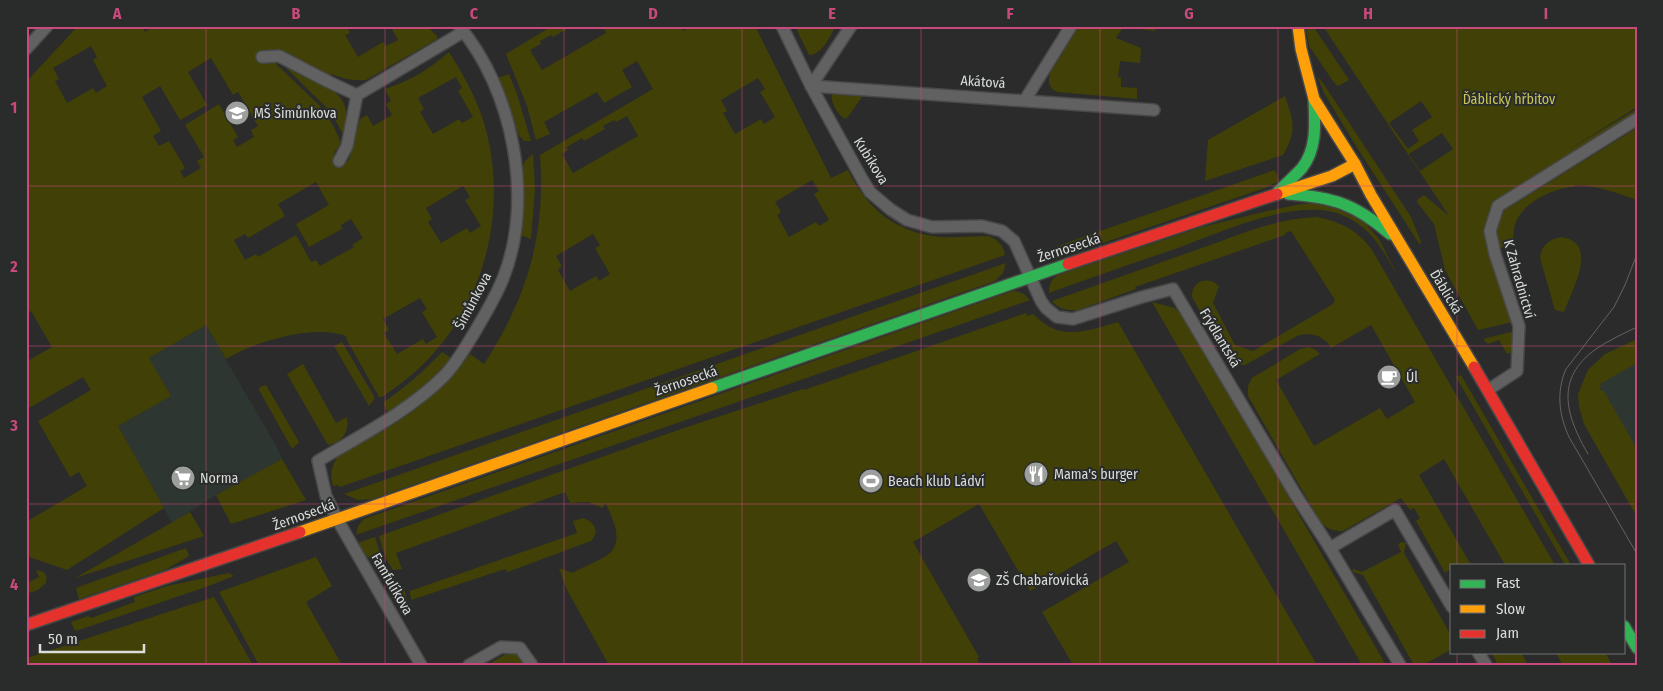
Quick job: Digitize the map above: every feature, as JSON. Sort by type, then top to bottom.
[{"type":"street","points":[[26,49],[47,26]]},
{"type":"street","name":"Kubíkova","points":[[782,26],[810,86],[870,192],[907,220],[932,227],[982,226],[1002,231],[1014,241],[1029,277]]},
{"type":"street","points":[[810,86],[851,26]]},
{"type":"street","points":[[1025,100],[1071,26]]},
{"type":"street","name":"Ďáblická","points":[[1298,26],[1301,49],[1314,99],[1355,164],[1588,564]]},
{"type":"street","name":"Šimůnkova","points":[[337,519],[326,496],[318,461],[390,419],[444,376],[459,357],[491,304],[504,276],[510,253],[519,196],[514,153],[506,112],[492,78],[480,56],[461,29],[358,95]]},
{"type":"street","points":[[262,57],[279,56],[358,95],[347,146],[339,161]]},
{"type":"street","name":"Akátová","points":[[810,86],[1154,110]]},
{"type":"street","points":[[1276,194],[1304,165],[1311,151],[1316,130],[1314,99]]},
{"type":"street","name":"K Zahradnictví","points":[[1488,390],[1517,370],[1519,326],[1495,254],[1490,231],[1498,206],[1637,119]]},
{"type":"street","name":"Žernosecká","points":[[26,625],[289,536],[1029,277],[1332,176],[1355,164]]},
{"type":"street","points":[[1276,194],[1317,196],[1340,201],[1379,224],[1401,245]]},
{"type":"street","name":"Frýdlantská","points":[[1029,277],[1046,308],[1057,317],[1073,319],[1173,289],[1295,494],[1330,548],[1400,665]]},
{"type":"street","points":[[1330,548],[1395,510],[1450,604]]},
{"type":"street","name":"Famfulíkova","points":[[337,519],[421,665]]},
{"type":"street","points":[[1626,629],[1637,648]]},
{"type":"street","points":[[469,665],[501,647],[520,648],[532,665]]},
{"type":"street","points":[[1479,654],[1486,665]]},
{"type":"shaded area","points":[[206,325],[282,459],[216,495],[172,523],[118,426],[171,396],[149,358]]},
{"type":"shaded area","points":[[1637,358],[1637,478],[1586,386]]},
{"type":"green space","points":[[78,26],[142,26],[145,32],[155,26],[346,26],[350,33],[345,35],[358,57],[383,42],[386,46],[398,40],[390,26],[427,26],[437,36],[437,39],[366,80],[349,79],[332,74],[329,77],[293,57],[273,61],[320,106],[333,125],[341,143],[334,153],[341,165],[349,160],[360,119],[367,115],[373,126],[392,115],[386,104],[391,101],[385,89],[419,74],[449,52],[476,101],[487,134],[493,166],[494,199],[491,231],[484,263],[472,293],[457,322],[438,348],[415,372],[382,397],[379,397],[346,336],[333,333],[317,332],[284,337],[252,347],[226,359],[206,325],[149,358],[171,396],[118,426],[164,508],[67,570],[29,557],[26,553],[26,522],[87,486],[79,472],[70,477],[38,421],[91,390],[83,377],[29,408],[26,399],[26,362],[52,347],[31,311],[26,314],[26,170],[30,168],[26,161],[26,82]],"holes":[[[91,46],[97,57],[93,60],[107,86],[96,93],[93,88],[67,103],[55,81],[59,79],[53,68]],[[211,58],[233,95],[238,92],[258,126],[251,130],[254,137],[237,147],[233,140],[238,137],[219,104],[185,125],[204,157],[197,161],[201,168],[184,178],[180,171],[185,168],[169,141],[159,146],[153,136],[161,131],[142,97],[160,86],[180,120],[207,105],[188,72]],[[456,77],[462,88],[458,91],[473,117],[462,123],[459,119],[433,134],[420,112],[424,109],[418,98]],[[316,182],[329,205],[296,224],[309,247],[342,229],[341,225],[351,219],[363,238],[352,245],[354,247],[320,266],[316,260],[311,262],[296,235],[258,257],[256,254],[245,260],[234,240],[245,234],[248,238],[285,216],[278,204]],[[463,186],[470,197],[465,200],[481,226],[470,233],[467,228],[441,243],[428,222],[432,219],[426,208]],[[420,298],[427,309],[422,312],[437,337],[426,344],[423,339],[397,354],[384,333],[389,330],[383,319]]]},
{"type":"green space","points":[[552,26],[572,26],[553,37],[551,35],[540,41],[541,44],[530,50],[542,70],[606,33],[603,26],[680,26],[683,31],[691,26],[755,26],[831,178],[848,170],[864,196],[874,207],[885,217],[910,230],[925,235],[941,237],[988,236],[999,243],[1005,255],[340,487],[337,485],[333,486],[332,471],[337,457],[413,411],[453,375],[470,354],[484,364],[512,315],[530,265],[540,212],[540,155],[653,89],[637,61],[622,70],[632,87],[604,103],[597,92],[544,122],[550,134],[536,140],[527,106],[506,54]],"holes":[[[758,78],[765,89],[760,92],[775,117],[764,124],[761,119],[735,134],[723,113],[727,111],[721,100]],[[627,116],[638,136],[573,173],[562,154],[568,150],[567,147],[582,138],[584,141],[605,129],[603,126],[614,120],[616,122]],[[812,180],[819,191],[814,194],[829,220],[819,226],[816,222],[789,237],[777,215],[781,212],[775,202]],[[593,234],[600,245],[595,248],[610,274],[599,281],[596,276],[570,291],[558,270],[562,266],[556,256]]]},
{"type":"green space","points":[[795,26],[836,26],[822,48],[818,52],[809,55]]},
{"type":"green space","points":[[1079,26],[1156,26],[1155,31],[1123,27],[1116,38],[1141,48],[1140,63],[1120,61],[1118,77],[1121,77],[1121,87],[1137,88],[1137,99],[1057,92],[1050,86],[1050,73]]},
{"type":"green space","points":[[1306,26],[1313,26],[1349,80],[1338,86],[1335,84],[1309,46]]},
{"type":"green space","name":"Ďáblický hřbitov","points":[[1323,26],[1637,26],[1637,107],[1565,152],[1637,109],[1637,116],[1491,211],[1487,221],[1486,241],[1513,322],[1478,330],[1445,270],[1434,224],[1417,202],[1418,199],[1424,195],[1449,216]],"holes":[[[1421,101],[1432,117],[1412,130],[1419,141],[1408,149],[1389,123]],[[1442,133],[1453,149],[1420,171],[1409,154]]]},
{"type":"green space","points":[[279,61],[317,80],[335,92],[345,107],[346,121],[343,134],[330,111]]},
{"type":"green space","points":[[509,74],[531,141],[524,141],[518,134],[506,95],[498,78]]},
{"type":"green space","points":[[1317,76],[1411,217],[1421,242],[1420,245],[1356,146],[1324,93]]},
{"type":"green space","points":[[836,92],[857,94],[862,97],[845,119],[833,104],[832,94]]},
{"type":"green space","points":[[1285,96],[1293,126],[1283,155],[1205,181],[1208,140]]},
{"type":"green space","points":[[1637,128],[1637,200],[1606,190],[1575,185],[1574,187],[1548,193],[1531,204],[1518,217],[1514,230],[1513,245],[1499,248],[1495,230],[1503,211]]},
{"type":"green space","points":[[533,154],[535,189],[531,239],[520,235],[524,204],[522,168],[525,161]]},
{"type":"green space","points":[[1275,170],[1279,181],[1265,188],[1056,259],[1049,260],[1038,256],[1063,244]]},
{"type":"green space","points":[[1318,203],[1328,205],[1363,221],[1379,239],[1400,281],[1378,243],[1354,221],[1325,211],[1305,210],[1282,213],[1236,226],[1049,293],[1051,282],[1058,275],[1202,227],[1267,211],[1301,204]]},
{"type":"green space","points":[[1316,217],[1332,221],[1354,232],[1367,243],[1554,564],[1504,564],[1444,459],[1419,475],[1470,564],[1450,564],[1450,572],[1449,570],[1445,573],[1416,521],[1420,518],[1414,508],[1410,510],[1401,498],[1343,531],[1336,531],[1321,523],[1248,396],[1248,386],[1252,378],[1300,349],[1311,348],[1320,354],[1276,380],[1314,446],[1380,408],[1387,419],[1415,402],[1371,325],[1331,348],[1321,337],[1307,334],[1297,336],[1245,365],[1234,363],[1225,356],[1192,297],[1194,287],[1201,281],[1210,281],[1219,286],[1213,303],[1229,334],[1235,345],[1253,351],[1333,304],[1335,300],[1291,231],[1285,233],[1285,235],[1135,287],[1136,289],[1078,310],[1064,309],[1052,301],[1256,228],[1300,218]]},
{"type":"green space","points":[[1561,237],[1573,241],[1579,248],[1581,257],[1577,280],[1564,312],[1555,310],[1540,258],[1546,244],[1553,239]]},
{"type":"green space","points":[[1006,263],[1003,273],[995,281],[372,499],[358,500],[344,494]]},
{"type":"green space","points":[[1015,291],[1024,294],[1030,300],[356,535],[358,526],[364,519]]},
{"type":"green space","points":[[1152,302],[1175,308],[1189,325],[1386,665],[1362,665]]},
{"type":"green space","name":"Beach klub Ládví","points":[[1026,313],[1027,316],[1033,314],[1048,326],[1065,332],[1083,331],[1118,322],[1317,665],[1073,665],[1042,612],[1129,562],[1116,541],[1030,591],[979,504],[913,542],[979,657],[977,658],[980,665],[609,665],[567,590],[559,568],[572,573],[610,553],[616,541],[615,528],[605,502],[603,508],[588,502],[570,503],[565,492],[396,553],[402,569],[393,570],[385,557],[379,536],[681,429],[804,390]]},
{"type":"green space","points":[[1514,331],[1512,352],[1507,354],[1499,340],[1488,344],[1483,339]]},
{"type":"green space","points":[[1637,339],[1637,363],[1600,384],[1601,387],[1599,388],[1601,391],[1603,390],[1637,449],[1637,517],[1584,424],[1579,407],[1578,394],[1588,370],[1605,354]]},
{"type":"green space","points":[[342,342],[375,398],[369,406],[334,346]]},
{"type":"green space","points":[[442,352],[451,358],[422,388],[388,413],[384,402],[400,391]]},
{"type":"green space","points":[[303,364],[336,423],[347,417],[347,427],[344,436],[333,444],[328,445],[287,374]]},
{"type":"green space","points":[[1461,375],[1570,564],[1564,564],[1456,377]]},
{"type":"green space","points":[[266,385],[299,442],[292,449],[259,390],[260,387]]},
{"type":"green space","points":[[282,459],[306,500],[231,524],[216,495]]},
{"type":"green space","points":[[190,512],[204,536],[75,578]]},
{"type":"green space","points":[[583,518],[591,522],[595,527],[595,534],[591,541],[507,572],[505,569],[411,600],[410,591],[577,533],[573,521]]},
{"type":"green space","points":[[375,537],[383,563],[371,559],[365,554],[358,543]]},
{"type":"green space","points":[[1406,543],[1404,553],[1450,634],[1450,650],[1423,665],[1414,665],[1363,575],[1352,570],[1362,572],[1401,552],[1398,544]]},
{"type":"green space","points":[[186,548],[189,556],[165,570],[79,599],[76,588]]},
{"type":"green space","points":[[316,557],[332,586],[306,602],[342,665],[259,665],[219,592]]},
{"type":"green space","points":[[36,570],[45,574],[46,583],[38,590],[26,594],[26,584],[39,577]]},
{"type":"green space","points":[[229,573],[234,576],[76,631],[71,622],[88,616],[91,618],[135,602],[134,597],[167,586]]},
{"type":"green space","points":[[398,580],[404,588],[409,609],[399,605],[392,598],[392,589]]},
{"type":"green space","points":[[214,597],[253,665],[31,665],[27,658]]},
{"type":"green space","points":[[518,653],[525,665],[487,665],[506,654]]},
{"type":"green space","points":[[1492,654],[1522,654],[1528,665],[1498,665]]},
{"type":"green space","points":[[1556,654],[1606,654],[1612,665],[1563,665]]},
{"type":"tram line","points":[[1637,254],[1614,307],[1566,369],[1560,395],[1561,412],[1569,437],[1637,554]]},
{"type":"tram line","points":[[1588,454],[1580,440],[1570,412],[1569,385],[1574,373],[1596,349],[1637,327]]},
{"type":"traffic: fast","points":[[1277,193],[1307,161],[1313,145],[1314,101]]},
{"type":"traffic: fast","points":[[1288,194],[1318,197],[1343,204],[1366,216],[1390,234]]},
{"type":"traffic: fast","points":[[712,388],[1068,264]]},
{"type":"traffic: fast","points":[[1626,629],[1637,648]]},
{"type":"traffic: slow","points":[[1298,26],[1301,49],[1314,99],[1355,164],[1371,195],[1474,367]]},
{"type":"traffic: slow","points":[[1277,194],[1332,176],[1355,164]]},
{"type":"traffic: slow","points":[[300,532],[712,388]]},
{"type":"traffic: jam","points":[[1068,264],[1277,194]]},
{"type":"traffic: jam","points":[[1474,367],[1588,564]]},
{"type":"traffic: jam","points":[[26,625],[300,532]]},
{"type":"place","name":"MŠ Šimůnkova","points":[[237,113]]},
{"type":"place","name":"Úl","points":[[1389,377]]},
{"type":"place","name":"Mama's burger","points":[[1036,474]]},
{"type":"place","name":"Norma","points":[[183,478]]},
{"type":"place","name":"Beach klub Ládví","points":[[871,481]]},
{"type":"place","name":"ZŠ Chabařovická","points":[[979,580]]}]
